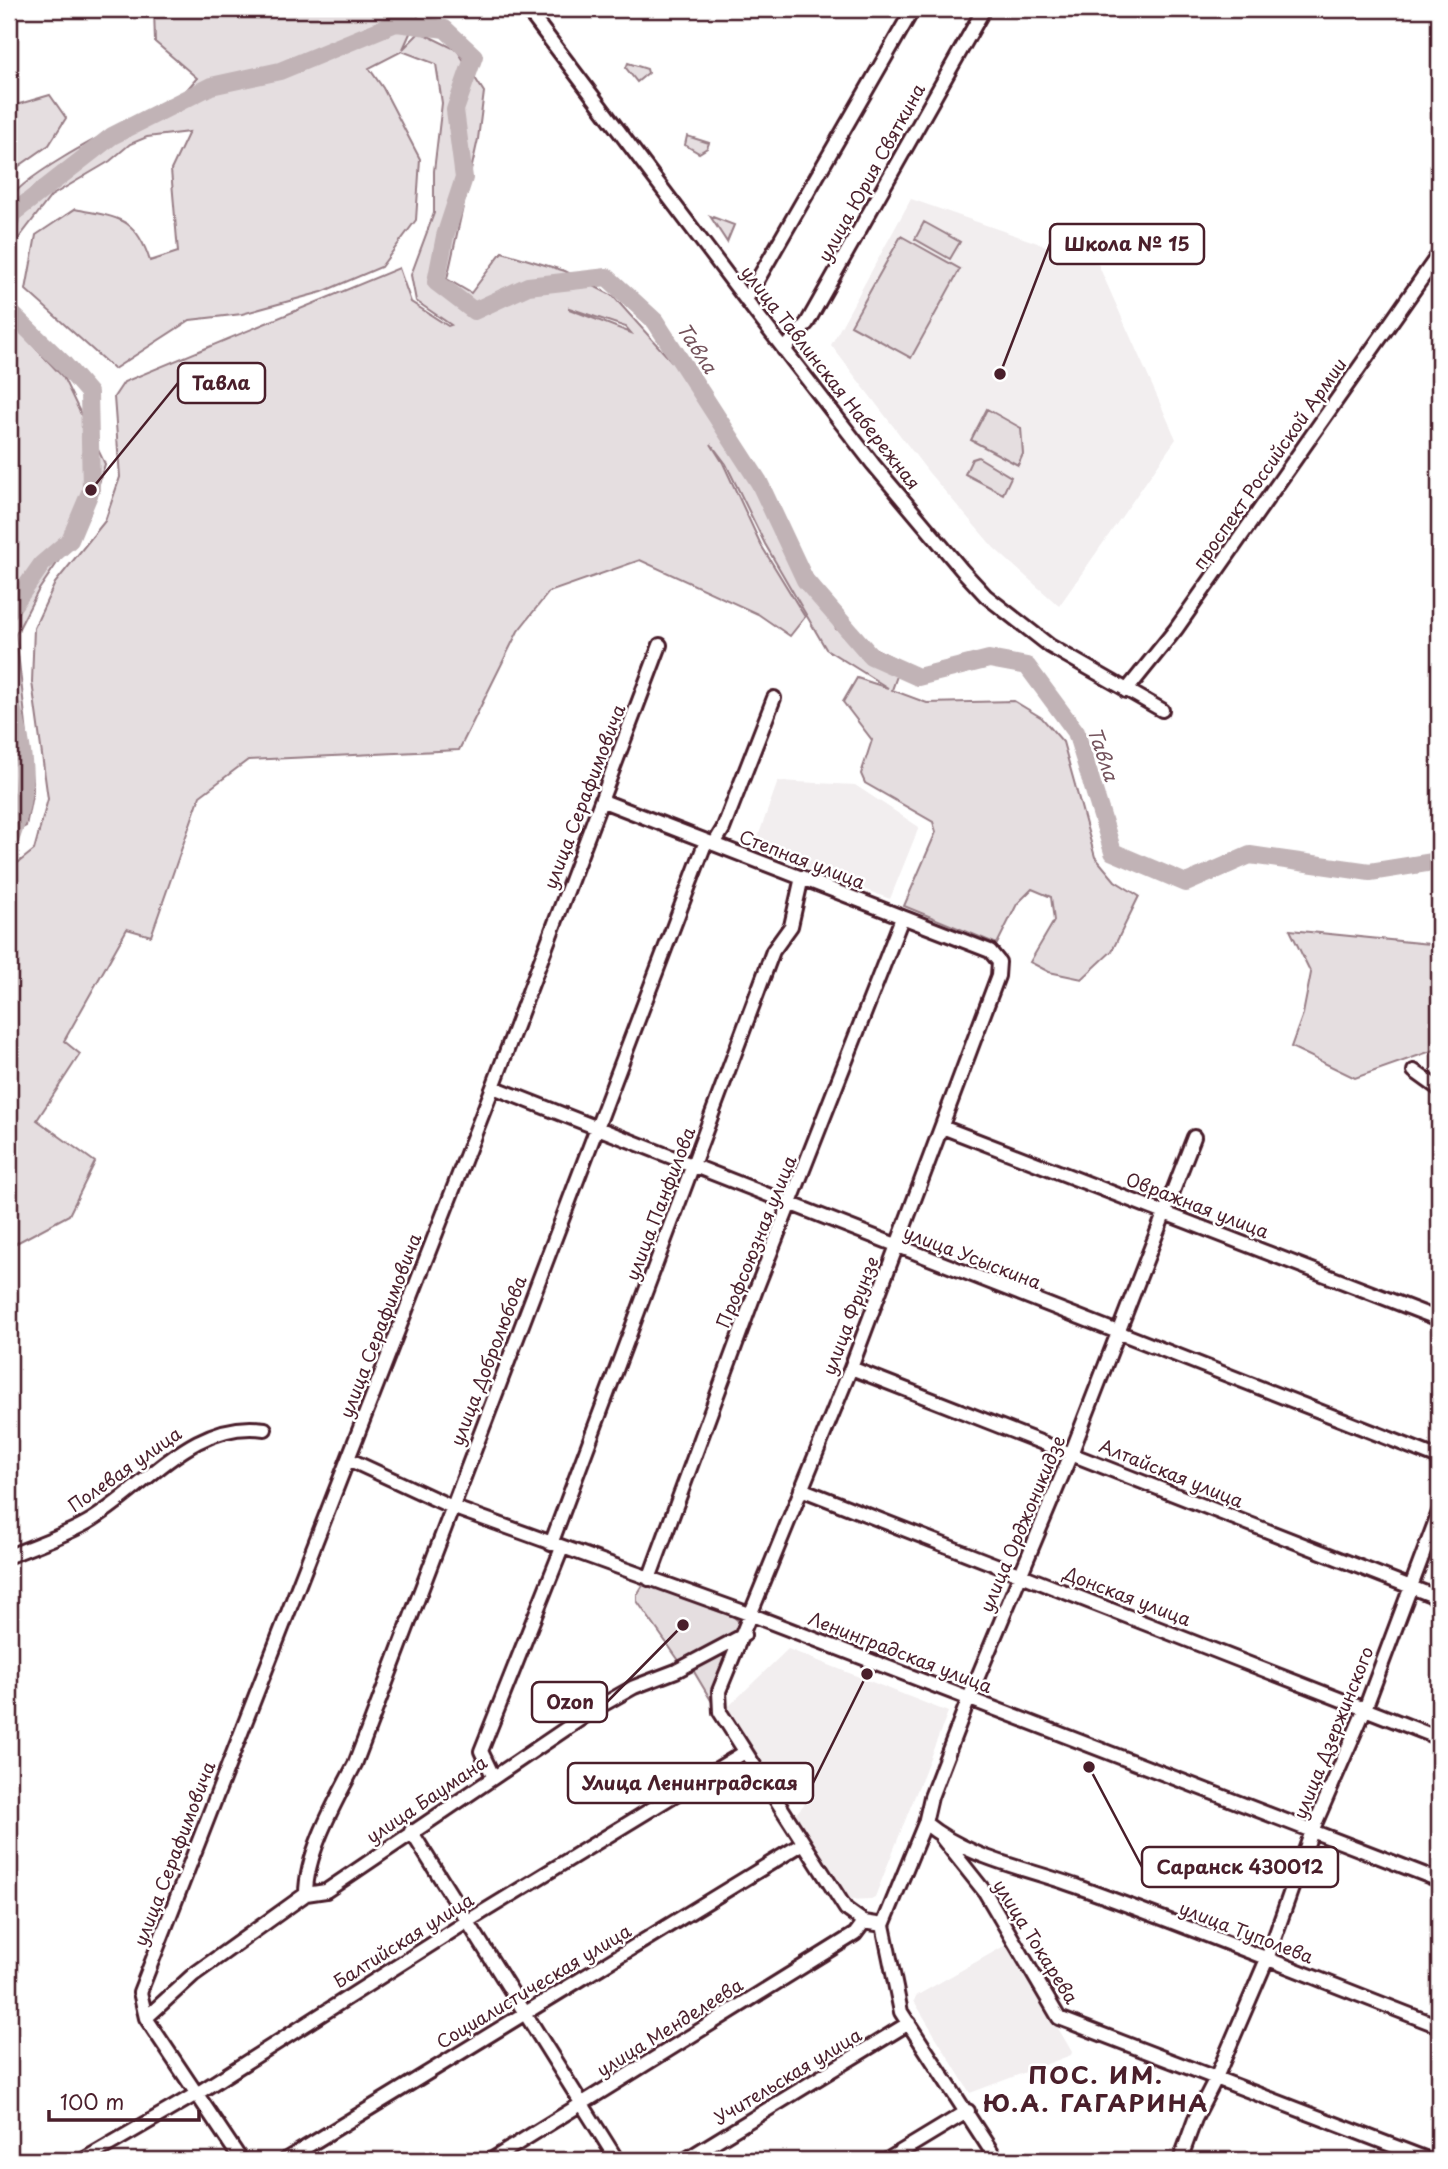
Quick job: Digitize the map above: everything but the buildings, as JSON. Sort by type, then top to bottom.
[{"type":"street","name":"улица Тавлинская Набережная","points":[[527,9],[873,464],[986,596],[1050,646],[1162,710]]},
{"type":"street","points":[[746,300],[913,9]]},
{"type":"street","name":"улица Юрия Святкина","points":[[784,350],[807,323],[984,9]]},
{"type":"street","name":"проспект Российской Армии","points":[[1126,691],[1176,629],[1439,254]]},
{"type":"street","name":"улица Серафимовича","points":[[146,2018],[140,1992],[493,1087],[660,645]]},
{"type":"street","name":"улица Добролюбова","points":[[306,1894],[306,1882],[327,1820],[355,1764],[595,1128],[710,843],[723,829],[774,698]]},
{"type":"street","name":"Степная улица","points":[[603,800],[990,951]]},
{"type":"street","name":"улица Панфилова","points":[[493,1776],[481,1751],[773,951],[791,926],[802,877]]},
{"type":"street","name":"Профсоюзная улица","points":[[649,1579],[747,1312],[791,1206],[902,918]]},
{"type":"street","name":"улица Фрунзе","points":[[864,1922],[846,1909],[802,1844],[720,1712],[719,1691],[851,1368],[942,1128],[1000,968],[996,956],[990,951]]},
{"type":"street","points":[[1414,1071],[1439,1089]]},
{"type":"street","name":"улица Усыскина","points":[[493,1087],[895,1247],[1439,1458]]},
{"type":"street","name":"Овражная улица","points":[[942,1128],[1439,1319]]},
{"type":"street","name":"улица Орджоникидзе","points":[[883,1925],[925,1823],[931,1797],[970,1698],[1071,1454],[1194,1137]]},
{"type":"street","name":"Алтайская улица","points":[[851,1368],[1439,1598]]},
{"type":"street","name":"Полевая улица","points":[[9,1556],[88,1522],[204,1436],[249,1427],[265,1429]]},
{"type":"street","name":"Ленинградская улица","points":[[348,1460],[452,1507],[752,1615],[1439,1880]]},
{"type":"street","name":"Донская улица","points":[[801,1489],[1439,1738]]},
{"type":"street","name":"улица Дзержинского","points":[[1180,2160],[1195,2119],[1215,2080],[1267,1959],[1312,1831],[1365,1709],[1439,1512]]},
{"type":"street","name":"улица Баумана","points":[[146,2018],[193,1975],[306,1894],[326,1891],[411,1831],[605,1703],[634,1687],[676,1671],[744,1634]]},
{"type":"street","name":"Балтийская улица","points":[[83,2160],[198,2093],[468,1921],[745,1752]]},
{"type":"street","name":"улица Туполева","points":[[925,1823],[942,1838],[977,1854],[1079,1887],[1439,2026]]},
{"type":"street","points":[[411,1831],[580,2105],[617,2160]]},
{"type":"street","name":"улица Токарева","points":[[942,1838],[985,1892],[1059,2018],[1215,2080],[1430,2160]]},
{"type":"street","name":"Социалистическая улица","points":[[285,2160],[802,1844]]},
{"type":"street","points":[[864,1922],[883,1925],[901,2012],[997,2160]]},
{"type":"street","name":"улица Менделеева","points":[[491,2160],[855,1934],[864,1922]]},
{"type":"street","points":[[146,2018],[241,2160]]},
{"type":"street","name":"Учительская улица","points":[[685,2160],[909,2024]]},
{"type":"street","points":[[887,2160],[968,2112]]},
{"type":"shaded area","points":[[154,9],[421,9],[403,49],[420,32],[457,50],[484,92],[478,139],[447,279],[471,293],[502,252],[565,271],[613,296],[737,434],[816,584],[836,629],[902,662],[892,690],[927,703],[1014,701],[1042,718],[1063,742],[1095,857],[1115,881],[1139,896],[1112,951],[1082,979],[1049,972],[1030,962],[1054,921],[1051,897],[1032,889],[1017,904],[997,944],[904,906],[936,832],[933,822],[865,783],[861,774],[872,740],[843,702],[857,678],[888,688],[826,649],[765,544],[726,464],[711,444],[723,463],[761,545],[805,617],[790,636],[758,614],[640,560],[549,592],[518,631],[459,750],[248,760],[200,796],[151,936],[127,929],[64,1041],[80,1054],[37,1120],[95,1162],[69,1215],[9,1247],[9,870],[34,850],[48,799],[32,682],[34,628],[55,583],[105,521],[120,477],[114,397],[124,382],[399,268],[411,302],[448,326],[451,325],[416,301],[411,275],[434,213],[434,171],[442,103],[436,64],[402,51],[369,68],[383,88],[420,159],[416,220],[381,267],[322,292],[242,314],[190,320],[114,369],[26,290],[36,235],[75,209],[123,221],[138,235],[150,261],[178,252],[171,170],[189,132],[147,137],[130,144],[110,161],[51,196],[9,251],[8,208],[16,191],[74,151],[154,108],[164,116],[197,78],[155,42]],"holes":[[[569,308],[626,327],[631,333]]]},
{"type":"shaded area","points":[[628,63],[647,69],[648,73],[637,82],[626,68]]},
{"type":"shaded area","points":[[50,95],[66,118],[49,145],[9,173],[9,107]]},
{"type":"shaded area","points":[[687,136],[709,143],[707,148],[699,153],[685,145]]},
{"type":"shaded area","points":[[911,199],[1098,264],[1176,439],[1059,606],[994,548],[929,473],[831,345]]},
{"type":"shaded area","points":[[710,216],[734,225],[727,242]]},
{"type":"shaded area","points":[[924,222],[960,242],[950,259],[915,239]]},
{"type":"shaded area","points":[[901,236],[960,269],[911,358],[851,325]]},
{"type":"shaded area","points":[[9,320],[63,377],[105,464],[89,516],[38,591],[16,634],[33,790],[26,826],[9,835]]},
{"type":"shaded area","points":[[987,409],[1021,428],[1023,454],[1018,465],[971,440]]},
{"type":"shaded area","points":[[978,457],[1011,477],[1003,494],[965,474],[972,459]]},
{"type":"shaded area","points":[[778,781],[855,785],[919,827],[890,899],[754,848]]},
{"type":"shaded area","points":[[1290,930],[1439,945],[1439,1052],[1434,1050],[1355,1078],[1291,1047],[1303,1014],[1311,973]]},
{"type":"shaded area","points":[[643,1585],[711,1605],[724,1611],[741,1625],[735,1635],[680,1662],[637,1601],[637,1595]]},
{"type":"shaded area","points":[[734,1647],[712,1702],[693,1670]]},
{"type":"shaded area","points":[[788,1649],[948,1712],[875,1897],[871,1899],[847,1900],[795,1815],[812,1795],[792,1785],[781,1792],[728,1707]]},
{"type":"shaded area","points":[[1006,1945],[1010,1946],[1072,2052],[1071,2055],[970,2093],[914,2001],[916,1996]]},
{"type":"waterway","name":"Тавла","points":[[9,228],[12,214],[112,136],[211,86],[280,71],[396,23],[445,29],[474,56],[455,110],[464,178],[445,236],[436,282],[474,311],[528,286],[607,277],[655,321],[759,482],[805,580],[871,656],[918,677],[989,659],[1027,666],[1076,732],[1113,852],[1186,883],[1250,855],[1370,872],[1439,861]]},
{"type":"waterway","name":"Тавла","points":[[9,311],[63,363],[89,393],[91,490],[70,540],[42,564],[9,611]]},
{"type":"waterway","name":"Тавла","points":[[9,698],[24,770],[21,805],[9,842]]},
{"type":"place","name":"Школа № 15","points":[[1000,374]]},
{"type":"place","name":"Тавла","points":[[91,490]]},
{"type":"place","name":"Ozon","points":[[683,1625]]},
{"type":"place","name":"Улица Ленинградская","points":[[867,1674]]},
{"type":"place","name":"Саранск 430012","points":[[1089,1767]]},
{"type":"district","name":"ПОС. ИМ. Ю.А. ГАГАРИНА","points":[[1096,2090]]}]
